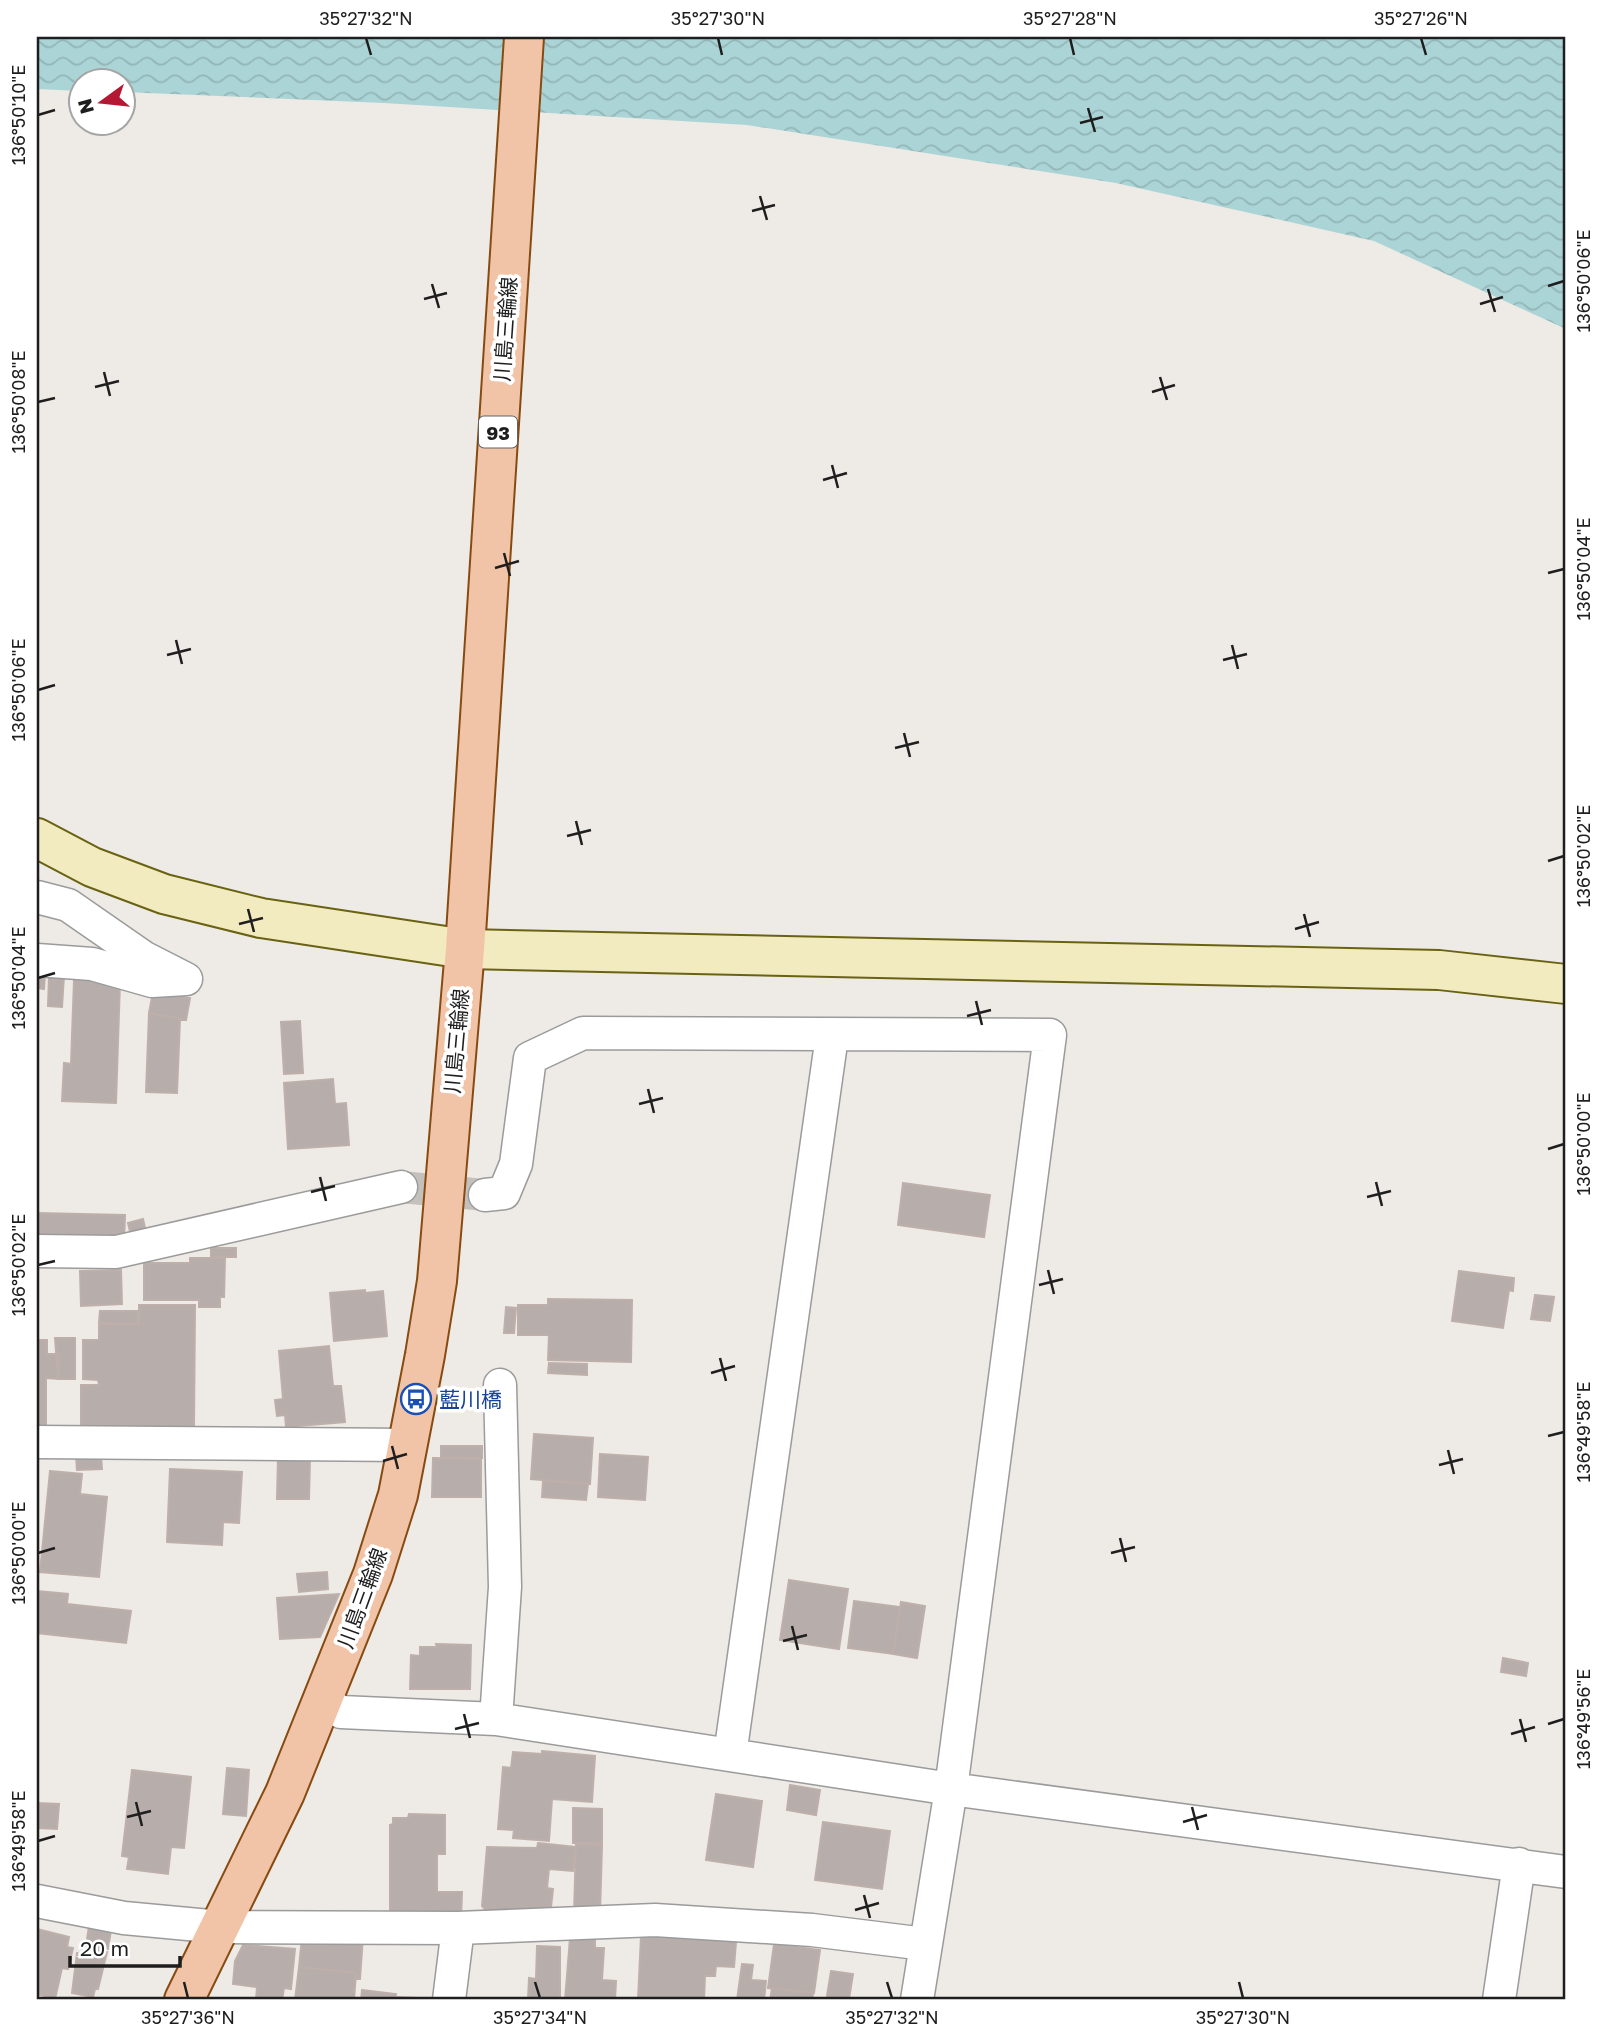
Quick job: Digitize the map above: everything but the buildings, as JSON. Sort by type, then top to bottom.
[{"type":"main road","name":"川島三輪線","points":[[184,2000],[285,1793],[373,1574],[398,1495],[436,1281],[465,949],[524,37]]},
{"type":"street","points":[[37,838],[92,867],[164,894],[261,918],[465,949],[1439,970],[1566,984]]},
{"type":"street","points":[[37,897],[68,905],[143,957],[186,979],[152,981],[92,964],[37,960]]},
{"type":"street","points":[[485,1195],[504,1194],[516,1164],[530,1058],[583,1033],[1050,1035],[951,1789],[917,2000]]},
{"type":"street","points":[[730,1755],[832,1035]]},
{"type":"street","points":[[37,1251],[116,1252],[401,1187]]},
{"type":"street","points":[[496,1719],[505,1587],[500,1385]]},
{"type":"street","points":[[37,1442],[407,1445]]},
{"type":"street","points":[[323,1701],[341,1712],[496,1719],[951,1789],[1566,1871]]},
{"type":"street","points":[[1499,2000],[1519,1864]]},
{"type":"street","points":[[37,1901],[124,1918],[220,1927],[458,1928],[655,1920],[812,1930],[925,1944]]},
{"type":"street","points":[[450,2000],[458,1928]]},
{"type":"water","points":[[37,37],[1566,37],[1566,329],[1374,241],[1116,183],[747,125],[384,103],[136,93],[136,66],[66,66],[66,90],[37,89]]},
{"type":"tunnel","points":[[401,1187],[485,1195]]},
{"type":"place","name":"藍川橋","points":[[416,1399]]}]
